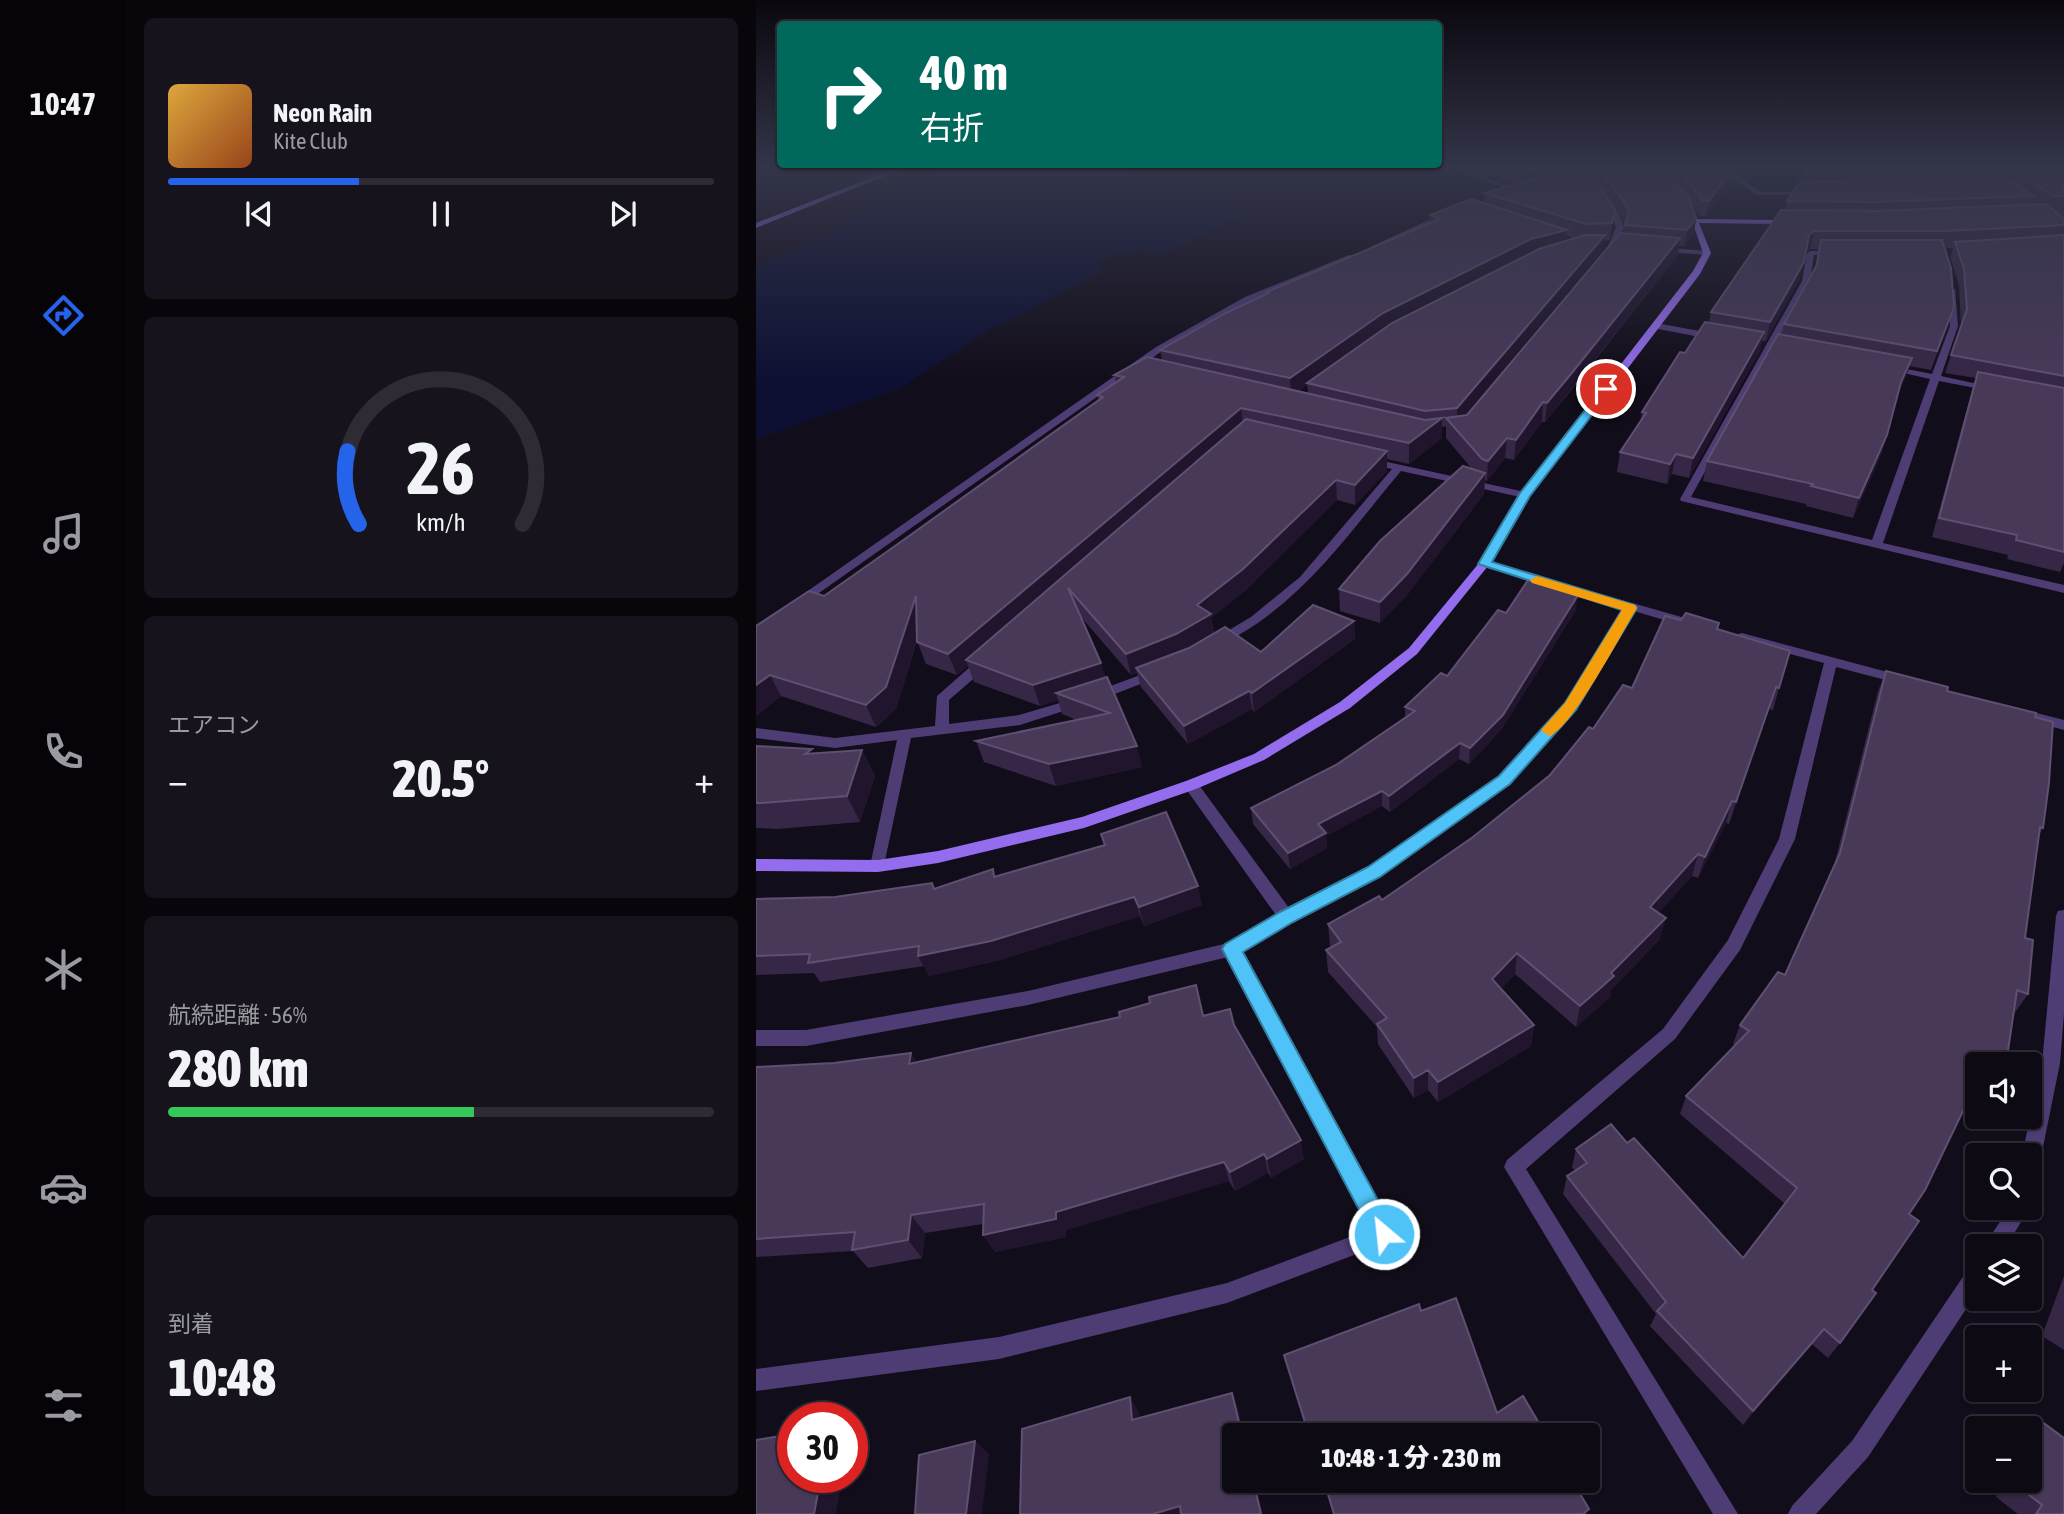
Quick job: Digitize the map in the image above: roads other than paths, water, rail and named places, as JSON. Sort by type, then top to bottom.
[{"type":"street","points":[[789,608],[1159,349],[1248,299],[1394,239]]},
{"type":"street","points":[[1606,257],[1613,239]]},
{"type":"street","points":[[756,865],[878,866],[938,857],[1084,822],[1191,785],[1259,757],[1345,705],[1413,651],[1484,564],[1525,495],[1697,272],[1706,253],[1702,239]]},
{"type":"street","points":[[1609,245],[1628,246]]},
{"type":"street","points":[[1654,248],[1706,253]]},
{"type":"street","points":[[1850,253],[1811,253],[1806,281],[1685,499],[2064,589]]},
{"type":"street","points":[[1876,545],[1954,326],[1952,285]]},
{"type":"street","points":[[1656,326],[1733,340]]},
{"type":"street","points":[[1758,345],[1785,350]]},
{"type":"street","points":[[1133,367],[1146,370]]},
{"type":"street","points":[[1880,368],[1999,389]]},
{"type":"street","points":[[1361,459],[1525,495]]},
{"type":"street","points":[[1209,647],[1255,620],[1304,579],[1399,467]]},
{"type":"street","points":[[1484,564],[1630,608],[1697,625]]},
{"type":"street","points":[[756,1038],[806,1038],[1028,998],[1232,949],[1286,917],[1374,872],[1504,780],[1570,706],[1630,608]]},
{"type":"street","points":[[1724,632],[1909,682]]},
{"type":"street","points":[[942,731],[942,699],[994,654]]},
{"type":"street","points":[[1726,1514],[1514,1167],[1669,1034],[1734,945],[1787,839],[1831,661]]},
{"type":"street","points":[[756,733],[835,743],[1020,720],[1107,693],[1164,670]]},
{"type":"street","points":[[1999,707],[2064,725]]},
{"type":"street","points":[[878,866],[905,735]]},
{"type":"street","points":[[1191,785],[1286,917]]},
{"type":"street","points":[[2034,1143],[2051,1063],[2064,916]]},
{"type":"street","points":[[756,1380],[999,1348],[1227,1293],[1384,1234],[1232,949]]},
{"type":"street","points":[[1800,1514],[1860,1449],[1965,1292]]}]
